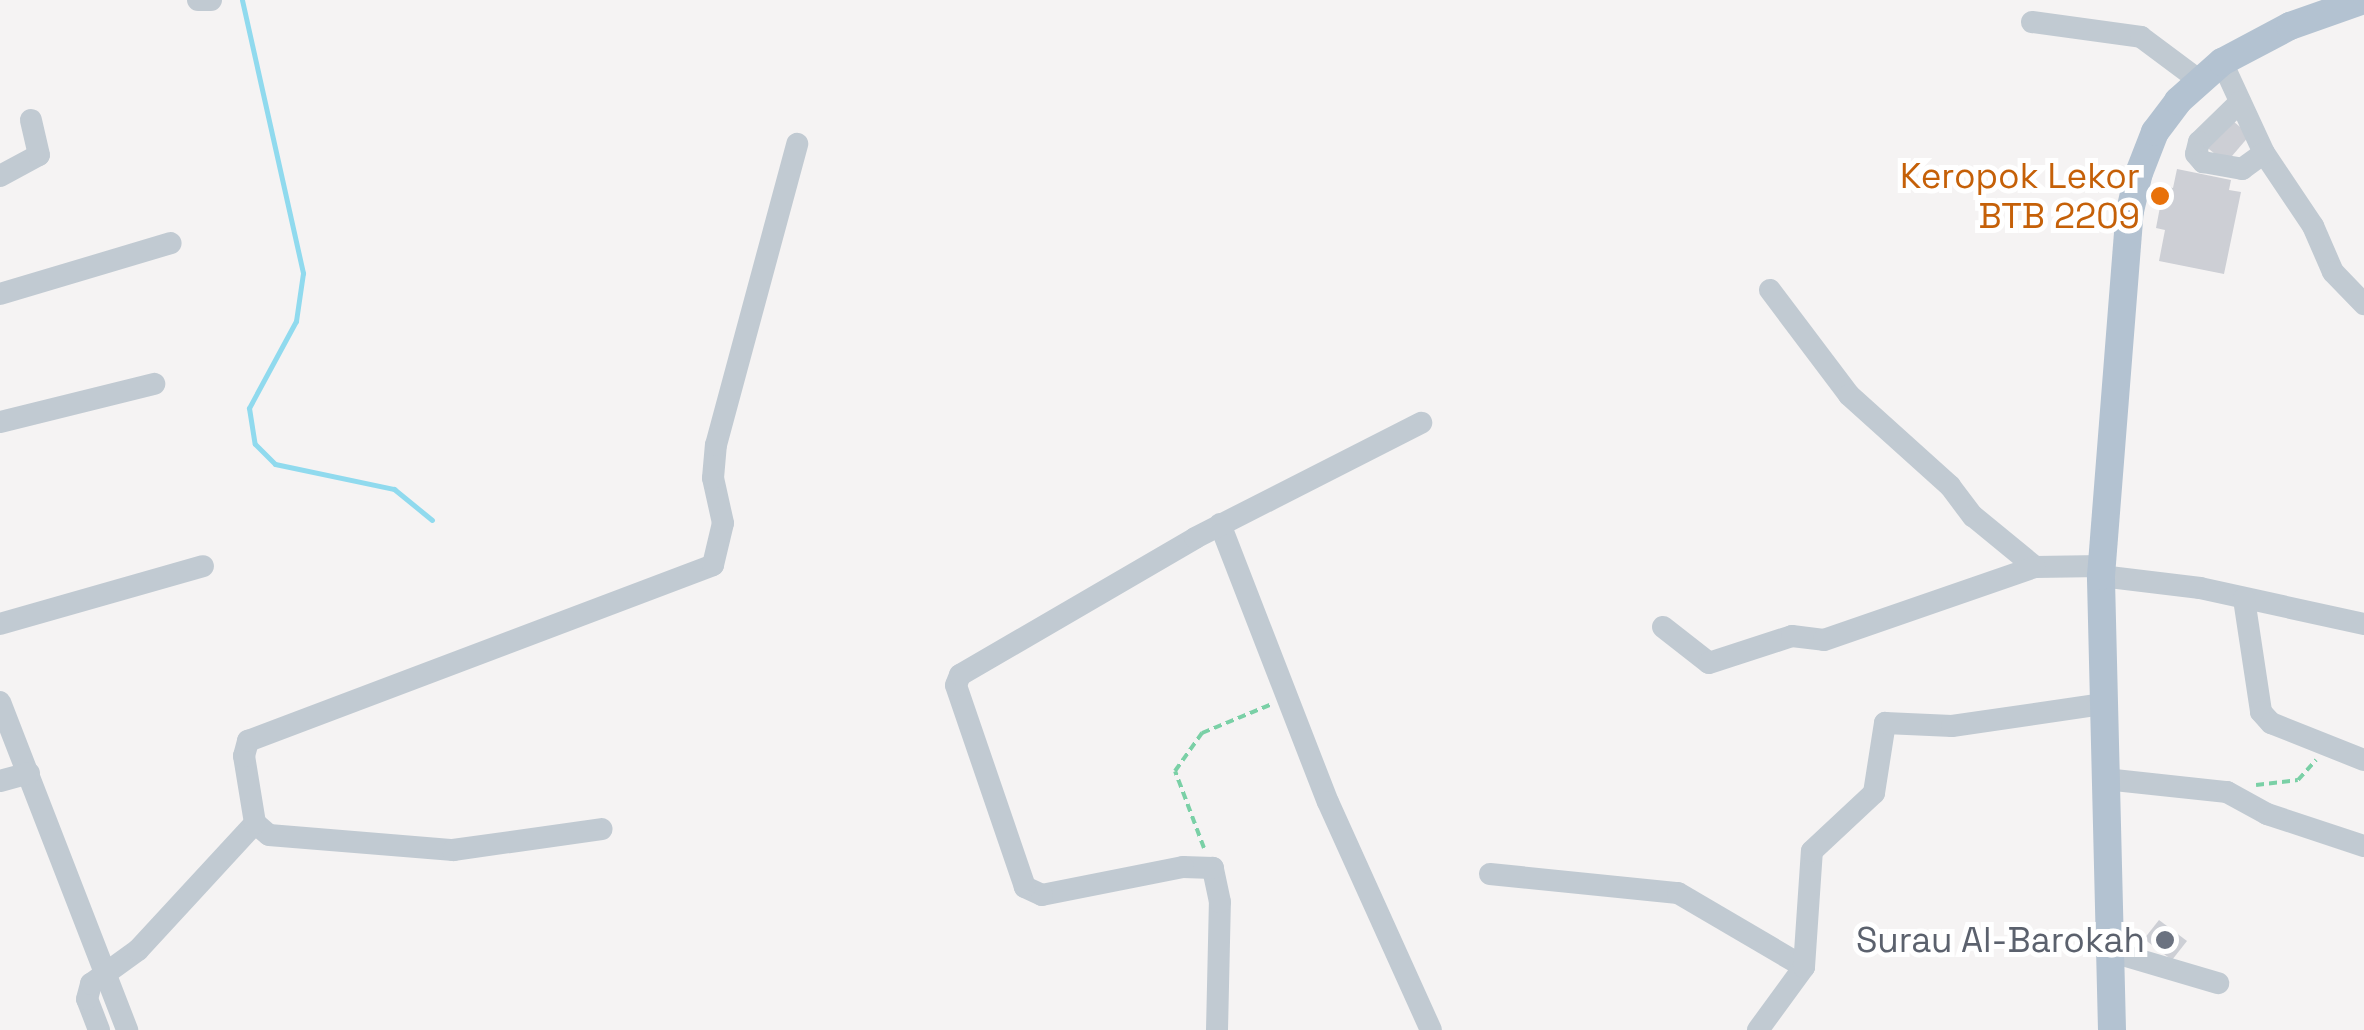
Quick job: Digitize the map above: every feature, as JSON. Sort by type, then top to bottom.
[{"type":"main road","points":[[2112,1030],[2102,572],[2130,211],[2156,132],[2222,62],[2290,26],[2364,0]]},
{"type":"street","points":[[198,0],[210,0]]},
{"type":"street","points":[[2032,22],[2141,37],[2200,82]]},
{"type":"street","points":[[2222,62],[2264,153],[2313,226],[2333,272],[2364,304]]},
{"type":"street","points":[[2240,102],[2199,142],[2196,154],[2203,162],[2242,169],[2264,153]]},
{"type":"street","points":[[0,176],[39,155],[32,120]]},
{"type":"street","points":[[602,829],[453,850],[268,835],[255,823],[244,756],[256,736],[712,565],[723,524],[713,478],[716,445],[797,144]]},
{"type":"street","points":[[0,294],[170,243]]},
{"type":"street","points":[[1770,290],[1849,396],[2035,568]]},
{"type":"street","points":[[0,422],[154,384]]},
{"type":"street","points":[[1216,1030],[1220,902],[1213,868],[1182,868],[1042,895],[1025,887],[956,684],[960,676],[1220,524],[1421,423]]},
{"type":"street","points":[[1220,524],[1286,698],[1431,1030]]},
{"type":"street","points":[[0,624],[203,566]]},
{"type":"street","points":[[1663,627],[1710,663],[1792,636],[1824,640],[2035,568],[2102,572],[2364,624]]},
{"type":"street","points":[[2244,599],[2261,712],[2270,723],[2364,760]]},
{"type":"street","points":[[1758,1030],[1798,984],[1804,967],[1812,851],[1874,793],[1885,722],[1952,726],[2102,704]]},
{"type":"street","points":[[1,709],[127,1030]]},
{"type":"street","points":[[0,781],[28,773]]},
{"type":"street","points":[[2105,780],[2227,792],[2267,814],[2364,846]]},
{"type":"street","points":[[99,1030],[87,992],[138,950],[255,823]]},
{"type":"street","points":[[1490,874],[1678,893],[1804,967]]},
{"type":"street","points":[[2109,951],[2218,983]]},
{"type":"path","points":[[1213,868],[1175,771],[1202,733],[1286,698]]},
{"type":"path","points":[[2227,792],[2298,780],[2330,746]]},
{"type":"building","points":[[2228,117],[2250,135],[2226,163],[2204,145]]},
{"type":"building","points":[[2177,169],[2231,180],[2229,190],[2241,192],[2224,274],[2159,261],[2165,230],[2156,228],[2164,186],[2173,188]]},
{"type":"building","name":"Surau Al-Barokah","points":[[2159,920],[2187,941],[2172,960],[2144,939]]},
{"type":"waterway","points":[[242,0],[303,273],[296,321],[249,408],[255,444],[275,464],[394,489],[432,520]]},
{"type":"place","name":"Keropok Lekor BTB 2209","points":[[2160,196]]},
{"type":"place","name":"Surau Al-Barokah","points":[[2165,940]]}]
